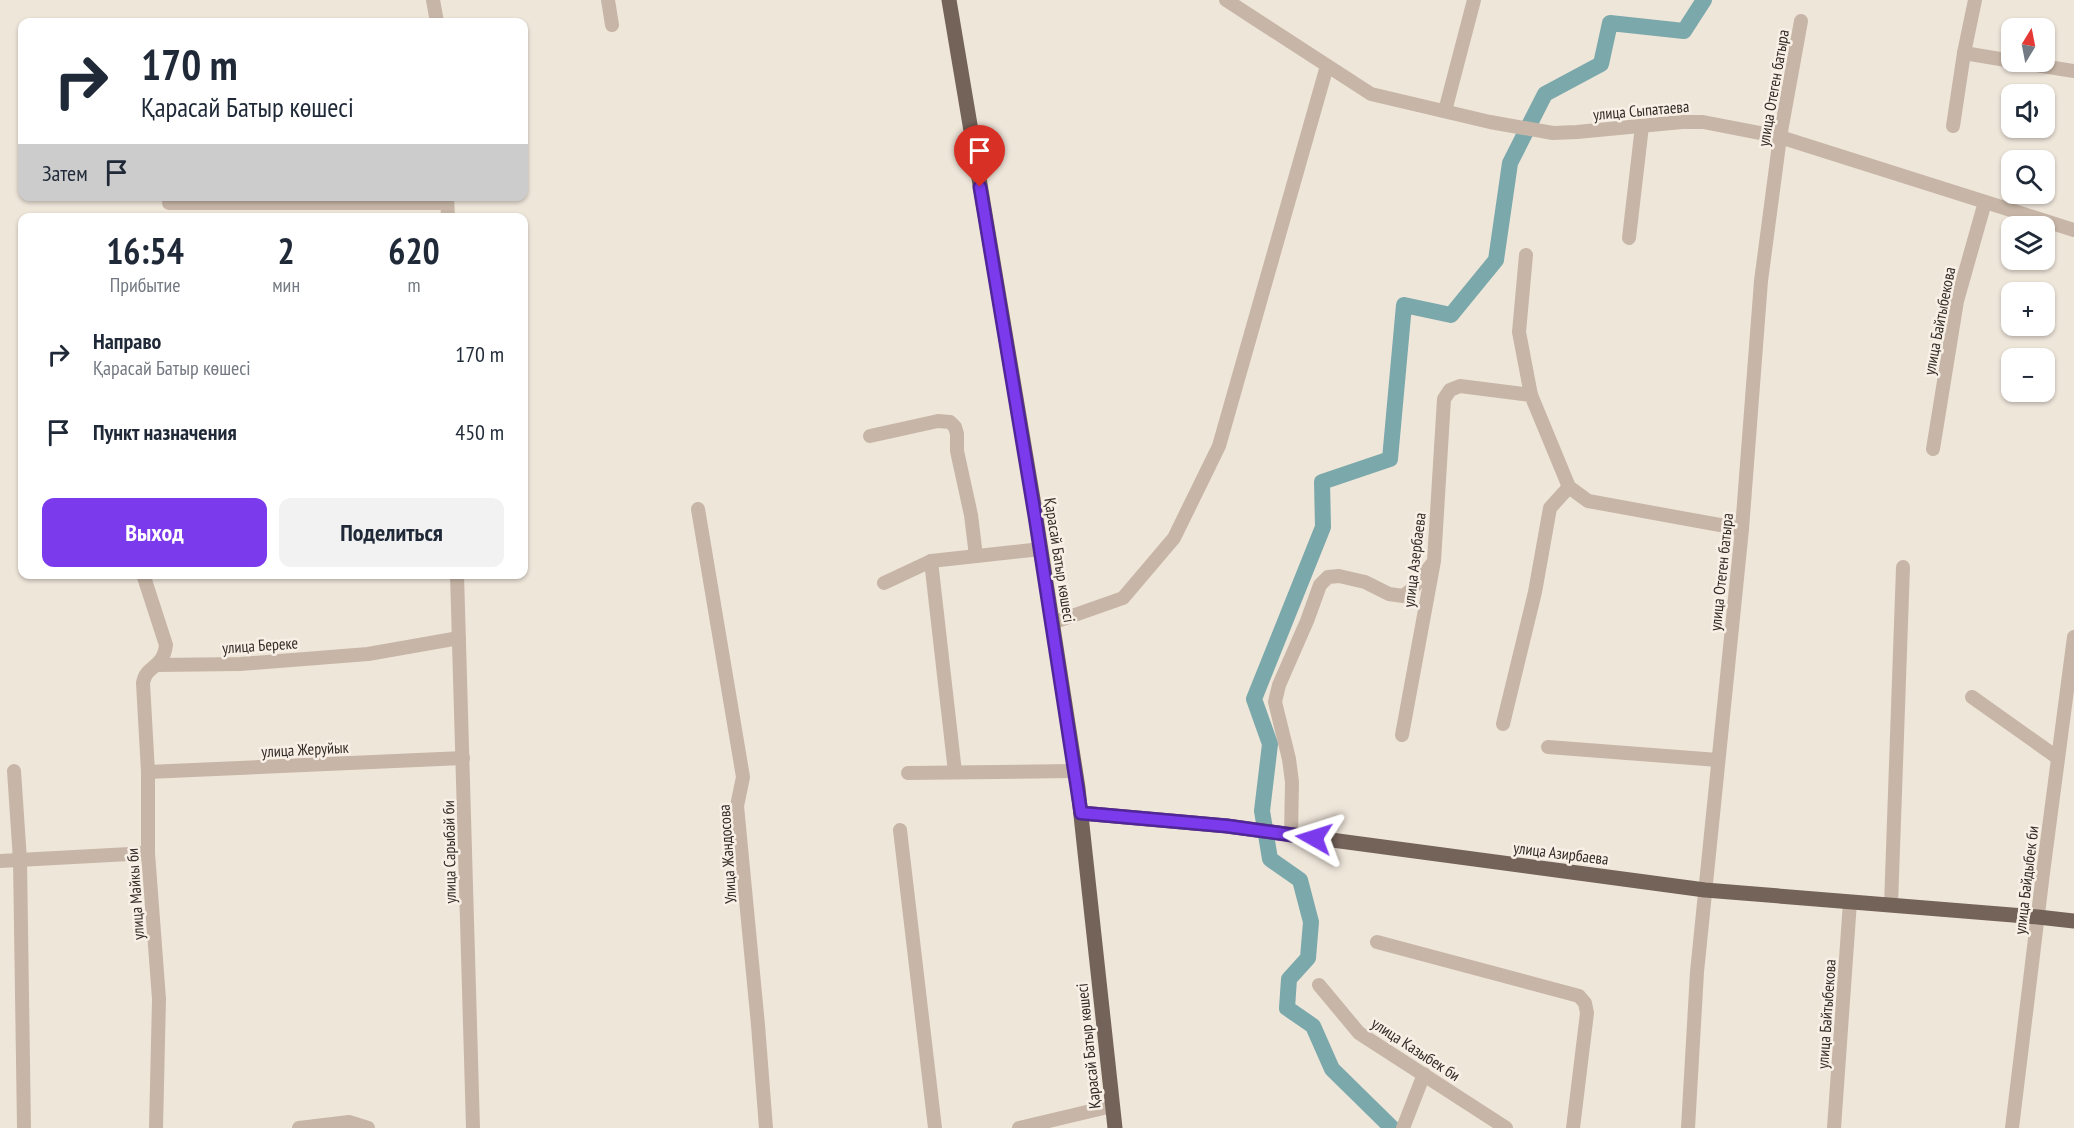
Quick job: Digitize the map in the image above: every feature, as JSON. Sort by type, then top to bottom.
[{"type":"main road","name":"Қарасай Батыр көшесі","points":[[949,0],[1041,549],[1075,771],[1114,1128]]},
{"type":"main road","name":"улица Азирбаева","points":[[1081,813],[1227,826],[1706,890],[2038,917]]},
{"type":"main road","points":[[2038,917],[2074,921]]},
{"type":"street","points":[[434,0],[436,18]]},
{"type":"street","points":[[608,0],[612,25]]},
{"type":"street","name":"улица Сыпатаева","points":[[1226,0],[1371,94],[1490,122],[1552,133],[1703,122],[1780,137],[2074,230]]},
{"type":"street","points":[[1445,111],[1474,0]]},
{"type":"street","points":[[1953,126],[1975,0]]},
{"type":"street","name":"улица Отеген батыра","points":[[1688,1128],[1698,972],[1742,530],[1761,281],[1780,137],[1801,21]]},
{"type":"street","points":[[1964,53],[2001,59]]},
{"type":"street","points":[[1052,623],[1123,598],[1179,528],[1219,446],[1327,66]]},
{"type":"street","points":[[2055,68],[2074,71]]},
{"type":"street","points":[[1629,238],[1642,126]]},
{"type":"street","points":[[169,203],[354,201]]},
{"type":"street","name":"улица Байтыбекова","points":[[1933,449],[1957,302],[1984,202]]},
{"type":"street","points":[[1526,255],[1519,332],[1531,395],[1569,487],[1588,501],[1742,530]]},
{"type":"street","name":"улица Азербаева","points":[[1402,735],[1434,561],[1444,399],[1450,390],[1460,386],[1531,395]]},
{"type":"street","points":[[870,436],[938,421],[950,422],[955,427],[976,556]]},
{"type":"street","points":[[1503,724],[1535,592],[1551,508],[1569,487]]},
{"type":"street","name":"Улица Жандосова","points":[[698,509],[743,777],[737,806],[766,1128]]},
{"type":"street","points":[[884,583],[931,561],[1041,549]]},
{"type":"street","points":[[931,561],[955,772]]},
{"type":"street","points":[[1286,835],[1292,782],[1289,759],[1275,702],[1279,686],[1320,585],[1328,577],[1339,576],[1365,582],[1389,594],[1403,596],[1411,590],[1434,561]]},
{"type":"street","points":[[1891,905],[1902,567]]},
{"type":"street","points":[[145,579],[166,645],[165,654],[158,664]]},
{"type":"street","name":"улица Сарыбай би","points":[[457,579],[473,1128]]},
{"type":"street","name":"улица Байдыбек би","points":[[2012,1128],[2074,637]]},
{"type":"street","name":"улица Береке","points":[[158,664],[240,664],[368,654],[459,638]]},
{"type":"street","name":"улица Майкы би","points":[[156,1128],[159,999],[148,853],[148,772],[143,683],[146,673],[158,664]]},
{"type":"street","points":[[1972,697],[2058,758]]},
{"type":"street","points":[[1548,747],[1718,760]]},
{"type":"street","name":"улица Жеруйык","points":[[148,772],[463,758]]},
{"type":"street","points":[[14,771],[20,860],[24,1128]]},
{"type":"street","points":[[908,773],[1075,771]]},
{"type":"street","points":[[900,830],[935,1128]]},
{"type":"street","points":[[0,861],[148,853]]},
{"type":"street","name":"улица Байтыбекова","points":[[1834,1128],[1850,902]]},
{"type":"street","points":[[1377,942],[1579,996],[1585,1003],[1587,1013],[1573,1128]]},
{"type":"street","name":"улица Казыбек би","points":[[1319,985],[1359,1033],[1506,1128]]},
{"type":"street","points":[[1402,1128],[1424,1074]]},
{"type":"street","points":[[1019,1128],[1112,1106]]},
{"type":"street","points":[[299,1128],[349,1122],[368,1128]]},
{"type":"waterway","points":[[1392,1128],[1332,1069],[1313,1026],[1287,1008],[1289,979],[1308,958],[1311,922],[1300,880],[1270,859],[1262,811],[1270,744],[1254,699],[1323,527],[1322,482],[1390,459],[1404,305],[1451,315],[1496,260],[1510,163],[1545,94],[1601,64],[1610,23],[1684,31],[1704,0]]},
{"type":"route","points":[[980,187],[1035,516],[1081,813],[1227,826],[1314,838]]}]
